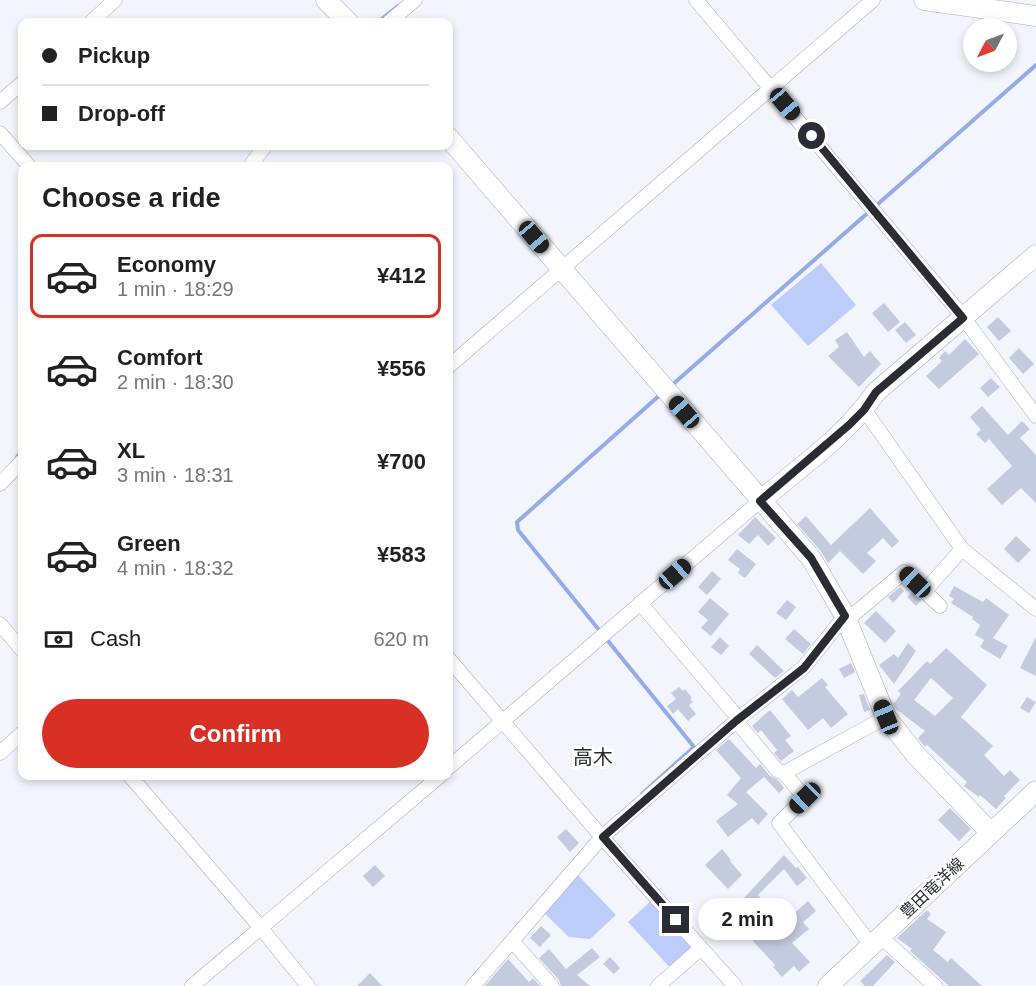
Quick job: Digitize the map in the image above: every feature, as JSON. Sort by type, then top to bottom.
[{"type":"street","points":[[95,18],[115,0]]},
{"type":"street","points":[[326,0],[344,18]]},
{"type":"street","points":[[394,18],[415,0]]},
{"type":"street","points":[[696,0],[963,318],[1036,416]]},
{"type":"street","points":[[453,363],[873,0]]},
{"type":"street","points":[[924,0],[1024,10]]},
{"type":"street","points":[[0,102],[18,86]]},
{"type":"street","points":[[0,133],[25,162]]},
{"type":"street","points":[[453,143],[811,558],[846,618],[886,717],[915,754],[991,833]]},
{"type":"street","points":[[253,162],[263,150]]},
{"type":"street","points":[[453,764],[849,425],[864,410],[876,392],[1036,255]]},
{"type":"street","points":[[864,410],[962,549],[1036,609]]},
{"type":"street","points":[[0,484],[18,465]]},
{"type":"street","points":[[925,591],[962,549]]},
{"type":"street","points":[[473,986],[603,837],[737,720],[804,668],[846,618],[904,572],[940,606]]},
{"type":"street","points":[[640,603],[777,770],[784,773],[805,798],[779,823],[875,941],[935,986]]},
{"type":"street","points":[[0,624],[18,645]]},
{"type":"street","points":[[453,664],[735,986]]},
{"type":"street","points":[[784,773],[886,717]]},
{"type":"street","points":[[0,753],[18,737]]},
{"type":"street","points":[[133,780],[308,986]]},
{"type":"street","points":[[192,986],[435,780]]},
{"type":"street","name":"豊田竜洋線","points":[[828,986],[991,833],[1032,801]]},
{"type":"street","points":[[512,941],[552,986]]},
{"type":"street","points":[[658,986],[701,948]]},
{"type":"shaded area","points":[[821,263],[856,305],[808,346],[771,305]]},
{"type":"shaded area","points":[[578,875],[616,915],[590,939],[569,937],[544,913]]},
{"type":"shaded area","points":[[651,901],[697,951],[674,972],[628,922]]},
{"type":"building","points":[[884,303],[900,322],[888,332],[872,313]]},
{"type":"building","points":[[998,317],[1011,331],[999,341],[987,327]]},
{"type":"building","points":[[905,322],[916,335],[906,343],[895,330]]},
{"type":"building","points":[[847,332],[864,357],[870,351],[881,364],[859,387],[828,356],[839,347],[835,340]]},
{"type":"building","points":[[965,339],[979,354],[939,389],[926,376],[942,361],[939,358],[945,351],[949,355]]},
{"type":"building","points":[[1019,348],[1034,364],[1023,374],[1009,358]]},
{"type":"building","points":[[991,378],[1000,387],[988,397],[980,388]]},
{"type":"building","points":[[982,406],[1008,435],[1022,421],[1030,429],[1020,438],[1036,455],[1036,503],[1021,488],[1002,505],[987,489],[1012,466],[989,439],[985,443],[976,434],[981,430],[970,417]]},
{"type":"building","points":[[870,508],[899,541],[892,548],[883,538],[867,553],[876,561],[863,574],[840,551],[828,563],[820,550],[797,524],[806,516],[831,545]]},
{"type":"building","points":[[755,517],[776,538],[768,546],[758,535],[749,544],[738,535]]},
{"type":"building","points":[[1016,536],[1031,550],[1018,563],[1004,549]]},
{"type":"building","points":[[737,549],[756,564],[745,578],[738,573],[740,569],[728,560]]},
{"type":"building","points":[[712,571],[721,579],[707,595],[698,587]]},
{"type":"building","points":[[954,586],[983,602],[986,598],[1009,615],[993,638],[1008,646],[1000,659],[980,647],[984,640],[975,635],[980,625],[972,619],[973,617],[951,603],[954,599],[949,596]]},
{"type":"building","points":[[900,587],[904,591],[893,603],[888,597]]},
{"type":"building","points":[[912,592],[921,600],[916,606],[907,597]]},
{"type":"building","points":[[710,598],[729,614],[711,636],[701,628],[708,620],[698,612]]},
{"type":"building","points":[[787,600],[796,607],[786,620],[776,613]]},
{"type":"building","points":[[876,611],[896,631],[885,643],[864,623]]},
{"type":"building","points":[[794,629],[811,644],[803,654],[785,639]]},
{"type":"building","points":[[720,637],[729,646],[721,655],[711,647]]},
{"type":"building","points":[[1036,637],[1036,676],[1020,668]]},
{"type":"building","points":[[908,643],[916,651],[894,684],[879,665],[894,654],[898,658]]},
{"type":"building","points":[[757,645],[784,671],[775,678],[749,654]]},
{"type":"building","points":[[946,648],[987,685],[961,717],[993,746],[984,755],[1004,776],[1010,770],[1020,780],[1004,796],[1006,798],[996,809],[980,795],[979,797],[964,786],[967,782],[927,745],[925,747],[918,738],[925,731],[896,709],[893,704],[901,694],[898,691],[927,661],[930,664]],"holes":[[[931,678],[953,698],[935,716],[914,700]]]},
{"type":"building","points":[[851,663],[855,672],[844,678],[839,669]]},
{"type":"building","points":[[822,678],[828,685],[825,687],[848,714],[831,728],[823,718],[808,730],[782,699],[792,690],[798,697]]},
{"type":"building","points":[[679,687],[683,691],[685,689],[692,698],[690,699],[693,702],[689,705],[696,714],[688,721],[678,709],[673,714],[667,706],[676,699],[671,693]]},
{"type":"building","points":[[864,694],[870,710],[864,712],[859,695]]},
{"type":"building","points":[[1027,697],[1036,702],[1029,713],[1020,708]]},
{"type":"building","points":[[770,710],[791,736],[785,740],[794,751],[781,761],[774,753],[777,750],[761,730],[758,733],[752,726]]},
{"type":"building","points":[[729,739],[756,768],[760,764],[784,788],[779,793],[764,777],[746,792],[768,814],[758,825],[752,818],[728,837],[716,821],[738,804],[727,795],[741,778],[716,750]]},
{"type":"building","points":[[950,808],[971,829],[959,841],[938,820]]},
{"type":"building","points":[[566,829],[579,843],[570,852],[557,837]]},
{"type":"building","points":[[722,849],[742,875],[728,889],[705,865]]},
{"type":"building","points":[[784,855],[807,878],[797,886],[784,869],[758,895],[770,907],[768,909],[781,925],[808,901],[816,911],[803,922],[809,929],[792,943],[810,962],[799,972],[794,966],[782,977],[773,967],[775,965],[752,940],[770,926],[742,900]]},
{"type":"building","points":[[375,865],[385,876],[373,887],[363,876]]},
{"type":"building","points":[[927,910],[931,914],[927,919],[946,932],[933,950],[948,962],[951,958],[982,986],[949,986],[910,951],[912,949],[897,938]]},
{"type":"building","points":[[541,926],[551,935],[540,947],[530,938]]},
{"type":"building","points":[[592,948],[600,957],[577,975],[590,986],[561,986],[559,980],[539,958],[549,949],[566,969]]},
{"type":"building","points":[[887,955],[895,962],[873,986],[865,986],[860,981]]},
{"type":"building","points":[[610,957],[620,968],[614,974],[603,964]]},
{"type":"building","points":[[508,959],[529,982],[533,978],[540,986],[485,986]]},
{"type":"building","points":[[370,973],[382,986],[357,986]]},
{"type":"waterway","points":[[383,18],[398,6]]},
{"type":"waterway","points":[[672,385],[1036,65]]},
{"type":"waterway","points":[[642,794],[694,747],[518,530],[517,522],[661,394]]},
{"type":"district","name":"高木","points":[[593,757]]},
{"type":"route","points":[[676,920],[603,837],[736,721],[804,668],[845,616],[811,558],[760,501],[849,425],[864,410],[876,392],[963,318],[812,136]]}]
